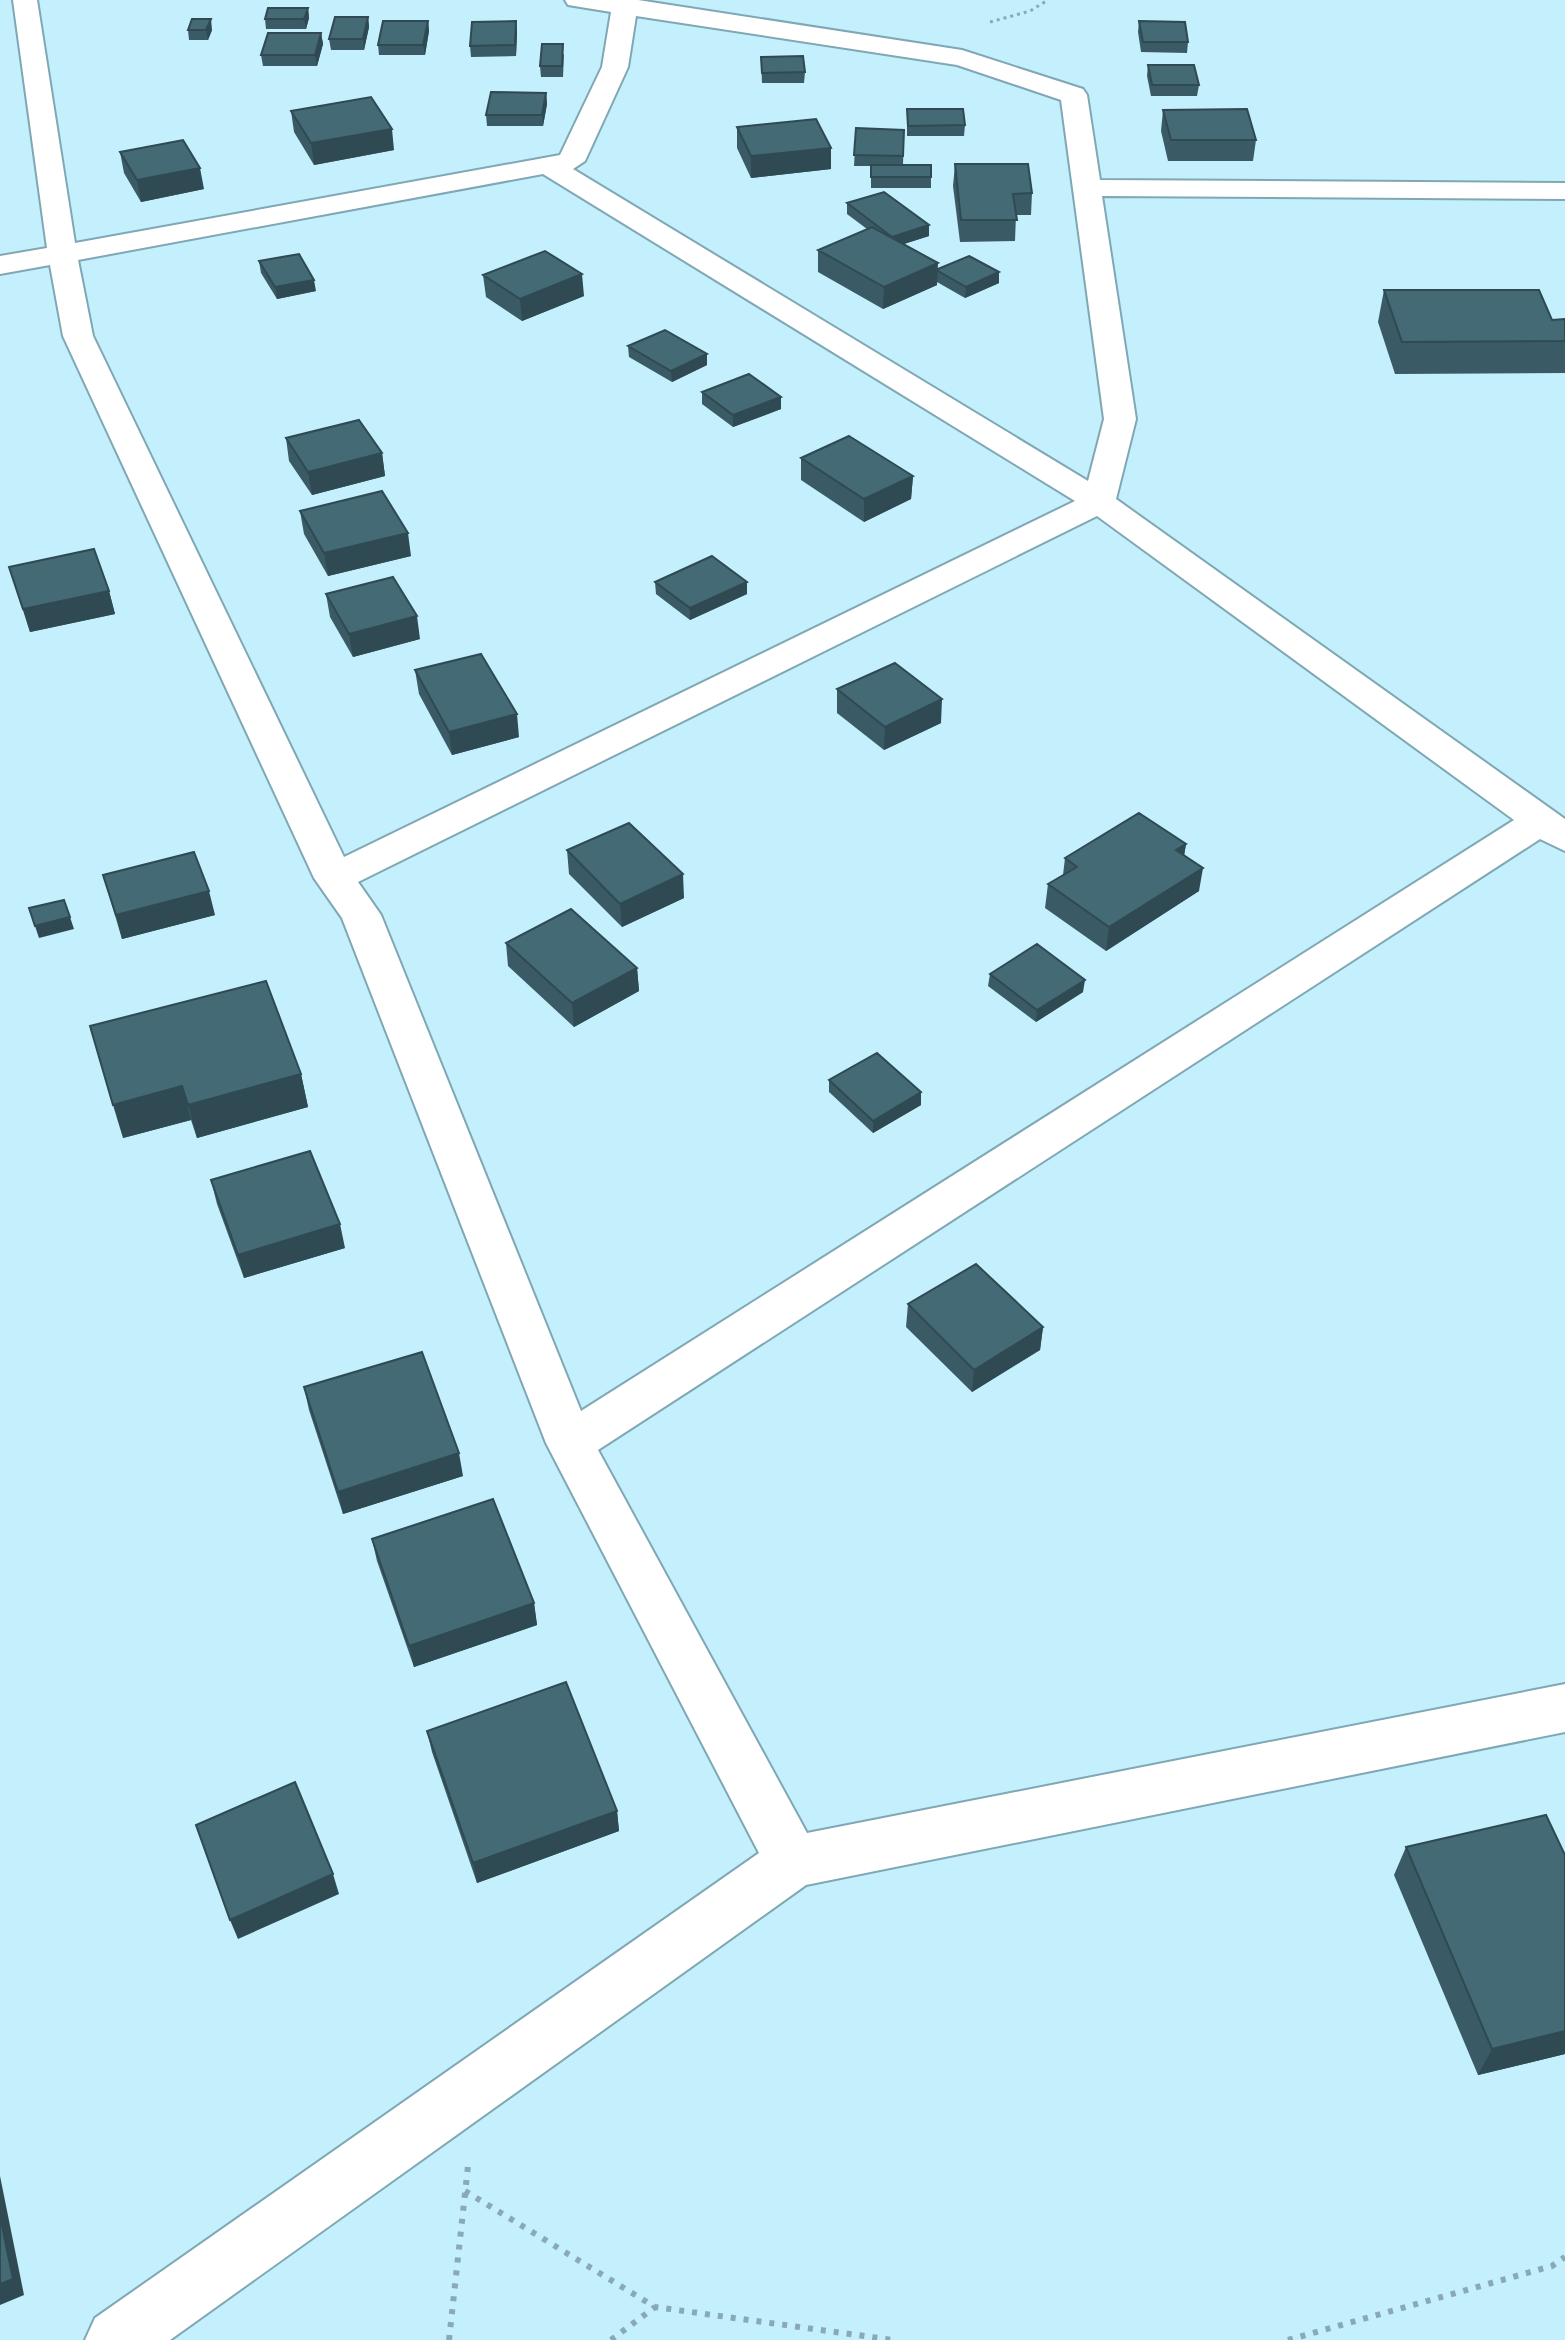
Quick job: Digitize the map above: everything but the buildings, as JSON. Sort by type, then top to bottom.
[{"type":"street","points":[[25,0],[62,253],[78,336],[334,878],[361,915],[570,1443],[793,1862]]},
{"type":"street","points":[[334,878],[1099,502],[1120,419],[1074,95],[962,58],[626,3],[577,0]]},
{"type":"street","points":[[0,265],[571,161],[615,67],[626,3]]},
{"type":"street","points":[[549,166],[1099,502],[1553,830],[570,1443]]},
{"type":"street","points":[[1087,188],[1565,191]]},
{"type":"street","points":[[117,2340],[793,1862],[1565,1708]]},
{"type":"path","points":[[449,2340],[478,2084]]},
{"type":"path","points":[[465,2191],[655,2307],[893,2340]]},
{"type":"path","points":[[1288,2340],[1552,2266],[1565,2257]]},
{"type":"path","points":[[611,2340],[655,2307]]}]
